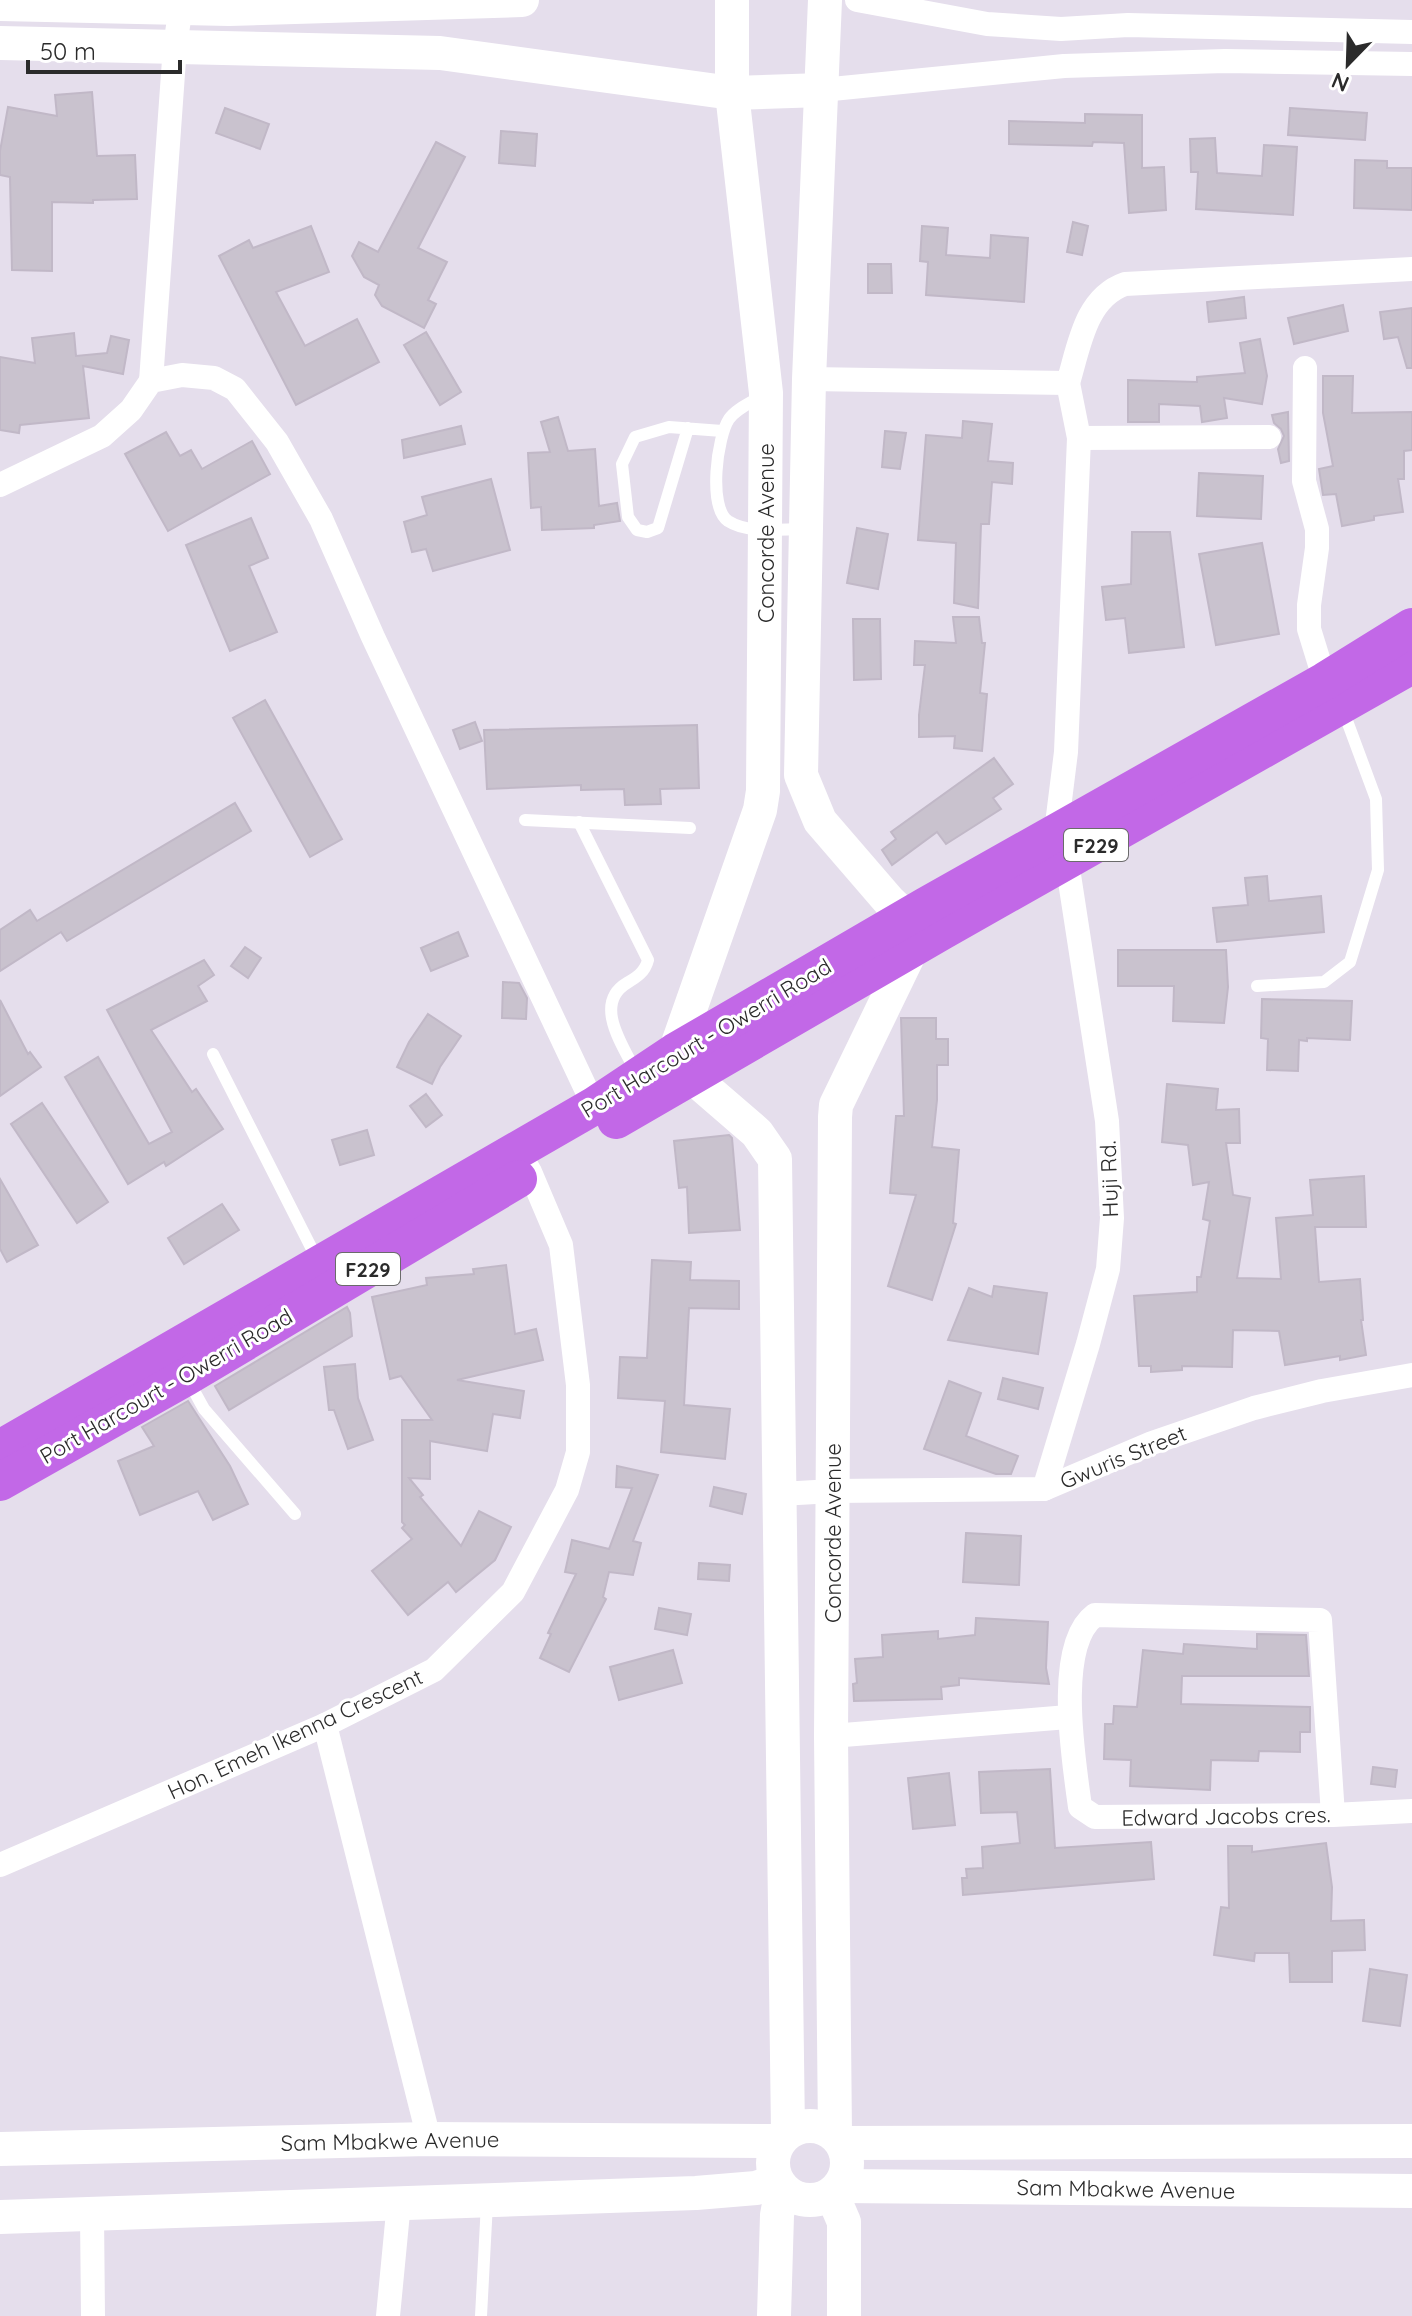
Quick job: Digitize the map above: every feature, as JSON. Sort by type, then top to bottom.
[{"type":"main road","name":"Port Harcourt - Owerri Road","points":[[0,1482],[186,1377],[524,1161],[683,1064],[1333,692],[1412,627]]},
{"type":"main road","name":"Port Harcourt - Owerri Road","points":[[1333,692],[1412,665]]},
{"type":"main road","name":"Port Harcourt - Owerri Road","points":[[0,1449],[320,1264],[524,1161],[594,1106],[638,1077],[683,1064]]},
{"type":"street","points":[[0,4],[182,4],[229,9],[522,0]]},
{"type":"street","name":"Concorde Avenue","points":[[683,1064],[760,810],[763,791],[766,393],[732,93],[732,0]]},
{"type":"street","name":"Concorde Avenue","points":[[825,0],[809,379],[801,775],[820,821],[889,901],[910,933],[836,1105],[831,1736],[838,2139]]},
{"type":"street","points":[[857,0],[987,24],[1061,29],[1128,25],[1412,32]]},
{"type":"street","points":[[0,485],[102,436],[131,410],[151,381],[175,46],[182,4]]},
{"type":"street","points":[[0,43],[440,53],[732,93],[822,90],[1064,66],[1225,61],[1412,64]]},
{"type":"street","points":[[809,379],[1068,383],[1085,327],[1095,308],[1114,288],[1125,284],[1412,269]]},
{"type":"street","points":[[1305,368],[1304,481],[1317,529],[1309,629],[1333,692]]},
{"type":"street","points":[[151,381],[182,375],[214,378],[235,389],[277,442],[321,519],[373,637],[594,1106]]},
{"type":"street","name":"Huji Rd.","points":[[1044,1489],[1108,1269],[1112,1218],[1107,1121],[1062,847],[1079,438],[1068,383]]},
{"type":"street","points":[[1079,438],[1269,437]]},
{"type":"street","points":[[683,1064],[757,1133],[775,1159],[784,2136]]},
{"type":"street","name":"Hon. Emeh Ikenna Crescent","points":[[0,1865],[325,1725],[434,1670],[513,1592],[567,1490],[578,1452],[578,1385],[561,1245],[524,1161]]},
{"type":"street","name":"Gwuris Street","points":[[780,1494],[1044,1489],[1152,1443],[1254,1408],[1322,1391],[1412,1375]]},
{"type":"street","name":"Edward Jacobs cres.","points":[[1333,1815],[1320,1620],[1095,1615],[1085,1622],[1076,1644],[1068,1717],[1080,1807],[1095,1817],[1333,1815],[1412,1811]]},
{"type":"street","points":[[831,1736],[1068,1717]]},
{"type":"street","points":[[325,1725],[429,2139]]},
{"type":"street","points":[[774,2316],[779,2185],[773,2167],[773,2153],[784,2136],[800,2127],[812,2126],[838,2139],[848,2165],[836,2190],[844,2222],[844,2316]]},
{"type":"street","name":"Sam Mbakwe Avenue","points":[[0,2149],[429,2139],[784,2136]]},
{"type":"street","name":"Sam Mbakwe Avenue","points":[[838,2139],[1412,2141]]},
{"type":"street","points":[[0,2217],[696,2193],[779,2185],[791,2195],[812,2201],[836,2190]]},
{"type":"street","name":"Sam Mbakwe Avenue","points":[[836,2190],[1412,2191]]},
{"type":"street","points":[[388,2316],[399,2202]]},
{"type":"street","points":[[92,2214],[93,2316]]},
{"type":"lane","points":[[766,393],[732,415],[722,431],[717,459],[719,508],[725,520],[739,525],[767,530],[806,529]]},
{"type":"lane","points":[[688,428],[658,528],[647,532],[637,530],[628,517],[622,464],[635,437],[669,427],[688,428],[722,431]]},
{"type":"lane","points":[[1257,986],[1324,982],[1350,962],[1378,870],[1376,799],[1333,692]]},
{"type":"lane","points":[[525,820],[690,828]]},
{"type":"lane","points":[[579,822],[648,960],[639,976],[620,988],[611,999],[611,1019],[638,1077]]},
{"type":"lane","points":[[213,1054],[320,1264]]},
{"type":"lane","points":[[186,1377],[204,1409],[295,1514]]},
{"type":"lane","points":[[481,2316],[487,2199]]},
{"type":"building","points":[[92,92],[97,156],[135,155],[137,199],[93,200],[93,203],[52,202],[52,271],[12,270],[10,177],[0,175],[0,151],[8,107],[57,116],[55,95]]},
{"type":"building","points":[[225,108],[269,124],[260,149],[216,133]]},
{"type":"building","points":[[1290,108],[1367,113],[1365,140],[1288,135]]},
{"type":"building","points":[[1085,114],[1142,115],[1142,168],[1164,167],[1166,210],[1129,213],[1124,143],[1093,142],[1092,146],[1009,144],[1009,121],[1085,123]]},
{"type":"building","points":[[501,131],[537,134],[535,166],[499,163]]},
{"type":"building","points":[[1215,138],[1217,173],[1262,176],[1264,145],[1297,147],[1293,215],[1196,209],[1198,172],[1191,172],[1190,139]]},
{"type":"building","points":[[436,142],[465,157],[418,248],[447,262],[428,300],[436,304],[424,328],[382,306],[375,295],[379,285],[364,277],[352,256],[359,242],[378,252]]},
{"type":"building","points":[[1355,160],[1387,161],[1387,168],[1412,168],[1412,210],[1354,208]]},
{"type":"building","points":[[1073,222],[1088,226],[1082,255],[1067,252]]},
{"type":"building","points":[[311,226],[329,272],[276,292],[305,346],[357,319],[379,362],[296,405],[219,256],[249,240],[253,248]]},
{"type":"building","points":[[922,226],[948,228],[946,255],[990,258],[991,235],[1028,238],[1024,302],[926,295],[928,262],[920,261]]},
{"type":"building","points":[[868,264],[891,264],[892,293],[868,293]]},
{"type":"building","points":[[1244,297],[1246,318],[1209,322],[1207,302]]},
{"type":"building","points":[[1343,305],[1348,331],[1294,344],[1288,318]]},
{"type":"building","points":[[1412,308],[1412,368],[1407,368],[1398,337],[1384,339],[1380,312]]},
{"type":"building","points":[[426,332],[461,392],[440,405],[404,345]]},
{"type":"building","points":[[74,333],[76,356],[107,353],[111,336],[129,340],[123,374],[83,366],[89,418],[20,425],[19,433],[0,430],[0,357],[35,363],[32,338]]},
{"type":"building","points":[[1260,339],[1267,376],[1262,404],[1224,398],[1227,418],[1202,422],[1200,406],[1159,404],[1159,422],[1128,422],[1128,380],[1197,382],[1197,377],[1245,373],[1240,343]]},
{"type":"building","points":[[1323,376],[1353,376],[1352,413],[1412,412],[1412,450],[1404,451],[1404,479],[1398,479],[1403,512],[1374,516],[1374,520],[1342,526],[1336,494],[1323,495],[1319,469],[1333,466],[1323,413]]},
{"type":"building","points":[[1288,412],[1289,461],[1281,463],[1278,449],[1284,436],[1272,415]]},
{"type":"building","points":[[558,417],[568,451],[595,449],[599,506],[617,503],[620,521],[594,525],[594,528],[542,530],[541,507],[531,508],[528,453],[550,452],[541,422]]},
{"type":"building","points":[[963,421],[992,424],[988,461],[1013,463],[1012,484],[992,482],[989,524],[981,524],[978,608],[954,603],[956,543],[918,540],[926,435],[962,438]]},
{"type":"building","points":[[461,426],[465,444],[404,458],[402,440]]},
{"type":"building","points":[[885,431],[906,433],[900,469],[882,467]]},
{"type":"building","points":[[166,432],[180,456],[191,450],[202,469],[252,441],[270,474],[168,531],[125,454]]},
{"type":"building","points":[[1199,473],[1263,476],[1261,519],[1197,516]]},
{"type":"building","points":[[491,479],[510,550],[433,571],[426,549],[412,552],[404,522],[427,515],[422,497]]},
{"type":"building","points":[[251,518],[268,558],[249,566],[277,632],[230,651],[186,545]]},
{"type":"building","points":[[857,528],[888,534],[878,589],[847,583]]},
{"type":"building","points":[[1132,532],[1170,532],[1184,647],[1129,653],[1125,618],[1106,620],[1102,587],[1131,584]]},
{"type":"building","points":[[1262,543],[1279,634],[1216,645],[1199,554]]},
{"type":"building","points":[[953,617],[979,617],[982,643],[985,643],[980,693],[987,694],[982,751],[954,748],[955,736],[919,737],[925,665],[914,665],[915,641],[956,643]]},
{"type":"building","points":[[853,619],[880,619],[881,679],[854,680]]},
{"type":"building","points":[[265,700],[342,839],[310,857],[233,718]]},
{"type":"building","points":[[475,722],[482,741],[460,749],[453,730]]},
{"type":"building","points":[[697,725],[699,788],[660,789],[661,804],[625,805],[624,789],[581,790],[581,785],[487,789],[484,730]]},
{"type":"building","points":[[994,758],[1013,784],[993,798],[1001,809],[946,844],[937,832],[892,865],[882,850],[896,839],[891,832]]},
{"type":"building","points":[[235,803],[251,831],[67,941],[61,932],[0,971],[0,930],[30,910],[37,921]]},
{"type":"building","points":[[1267,876],[1269,901],[1321,896],[1324,932],[1217,942],[1213,908],[1248,905],[1245,878]]},
{"type":"building","points":[[458,932],[468,956],[431,971],[421,948]]},
{"type":"building","points":[[245,947],[261,958],[248,978],[231,966]]},
{"type":"building","points":[[1118,950],[1226,950],[1228,987],[1224,1023],[1173,1021],[1174,986],[1118,986]]},
{"type":"building","points":[[204,960],[214,975],[198,986],[207,1001],[151,1030],[192,1092],[196,1089],[223,1129],[166,1166],[164,1162],[128,1184],[65,1077],[98,1057],[149,1144],[172,1132],[107,1010]]},
{"type":"building","points":[[503,982],[519,983],[527,998],[526,1019],[502,1018]]},
{"type":"building","points":[[1262,999],[1352,1001],[1350,1040],[1299,1040],[1298,1071],[1267,1070],[1268,1039],[1261,1038]]},
{"type":"building","points":[[0,1000],[28,1054],[30,1052],[41,1067],[0,1096]]},
{"type":"building","points":[[428,1014],[461,1036],[432,1084],[397,1067]]},
{"type":"building","points":[[901,1018],[936,1018],[936,1039],[948,1039],[948,1065],[937,1065],[932,1147],[959,1150],[953,1223],[956,1224],[932,1300],[888,1286],[916,1195],[890,1193],[896,1116],[904,1116]]},
{"type":"building","points":[[1167,1084],[1218,1089],[1216,1110],[1239,1109],[1240,1143],[1226,1143],[1233,1195],[1250,1198],[1237,1278],[1281,1279],[1276,1218],[1313,1215],[1310,1180],[1364,1176],[1366,1227],[1315,1227],[1319,1282],[1360,1279],[1366,1355],[1285,1365],[1279,1331],[1233,1330],[1232,1367],[1182,1366],[1182,1370],[1151,1372],[1151,1366],[1139,1366],[1134,1296],[1197,1292],[1197,1277],[1201,1277],[1210,1221],[1203,1219],[1209,1182],[1193,1185],[1188,1145],[1162,1142]]},
{"type":"building","points":[[426,1094],[442,1115],[426,1127],[410,1106]]},
{"type":"building","points":[[42,1103],[108,1202],[77,1223],[11,1124]]},
{"type":"building","points":[[367,1130],[374,1155],[340,1165],[332,1140]]},
{"type":"building","points":[[729,1135],[732,1138],[740,1230],[689,1233],[687,1187],[679,1188],[674,1141]]},
{"type":"building","points":[[0,1179],[38,1245],[7,1262],[0,1249]]},
{"type":"building","points":[[222,1204],[239,1230],[184,1264],[168,1238]]},
{"type":"building","points":[[652,1260],[691,1262],[690,1280],[739,1281],[739,1309],[689,1308],[684,1405],[730,1409],[725,1459],[661,1452],[665,1401],[618,1398],[620,1357],[647,1358]]},
{"type":"building","points":[[506,1265],[515,1334],[536,1329],[543,1360],[457,1380],[524,1391],[520,1418],[493,1414],[487,1451],[430,1441],[430,1479],[409,1478],[423,1495],[420,1497],[461,1546],[479,1511],[511,1527],[495,1560],[456,1592],[448,1582],[408,1615],[372,1571],[412,1539],[402,1528],[405,1525],[402,1522],[402,1420],[432,1420],[401,1376],[390,1379],[372,1297],[427,1285],[426,1278],[474,1274],[473,1269]]},
{"type":"building","points":[[994,1286],[1047,1293],[1038,1354],[948,1340],[969,1288],[992,1297]]},
{"type":"building","points":[[347,1307],[352,1336],[229,1410],[215,1386]]},
{"type":"building","points":[[355,1364],[358,1398],[373,1440],[348,1449],[334,1410],[329,1410],[324,1367]]},
{"type":"building","points":[[1003,1378],[1043,1388],[1038,1409],[998,1399]]},
{"type":"building","points":[[949,1381],[981,1393],[966,1436],[1018,1456],[1011,1474],[996,1474],[924,1449]]},
{"type":"building","points":[[188,1401],[230,1466],[248,1504],[213,1520],[198,1491],[140,1515],[118,1461],[154,1446],[142,1427]]},
{"type":"building","points":[[617,1466],[658,1475],[633,1541],[641,1543],[633,1575],[609,1572],[603,1597],[606,1599],[569,1672],[540,1658],[551,1634],[548,1633],[576,1574],[565,1572],[572,1540],[609,1549],[632,1488],[616,1487]]},
{"type":"building","points":[[714,1487],[746,1494],[742,1514],[710,1506]]},
{"type":"building","points":[[966,1533],[1021,1536],[1019,1585],[963,1582]]},
{"type":"building","points":[[699,1563],[730,1565],[729,1581],[698,1579]]},
{"type":"building","points":[[659,1608],[691,1614],[687,1635],[655,1629]]},
{"type":"building","points":[[976,1618],[1048,1622],[1046,1668],[1049,1684],[959,1678],[959,1685],[941,1687],[942,1699],[854,1701],[853,1684],[857,1683],[855,1659],[883,1657],[882,1635],[938,1631],[938,1639],[975,1635]]},
{"type":"building","points":[[1257,1634],[1306,1635],[1309,1676],[1182,1676],[1181,1704],[1310,1707],[1310,1732],[1300,1732],[1300,1752],[1259,1751],[1258,1761],[1211,1760],[1210,1790],[1130,1786],[1131,1760],[1104,1759],[1105,1724],[1113,1724],[1114,1706],[1137,1707],[1143,1650],[1183,1654],[1184,1644],[1257,1649]]},
{"type":"building","points":[[673,1650],[682,1683],[619,1700],[610,1667]]},
{"type":"building","points":[[1373,1767],[1397,1770],[1395,1787],[1371,1784]]},
{"type":"building","points":[[1050,1769],[1055,1848],[1151,1842],[1154,1879],[963,1895],[962,1878],[967,1878],[966,1869],[983,1868],[982,1847],[1020,1843],[1017,1812],[981,1813],[979,1772]]},
{"type":"building","points":[[949,1773],[955,1825],[913,1829],[908,1778]]},
{"type":"building","points":[[1326,1843],[1332,1887],[1331,1921],[1364,1920],[1365,1950],[1332,1951],[1332,1982],[1290,1982],[1289,1953],[1255,1953],[1254,1961],[1214,1955],[1221,1907],[1229,1908],[1228,1846],[1252,1846],[1252,1852]]},
{"type":"building","points":[[1370,1969],[1407,1975],[1400,2026],[1363,2021]]}]
